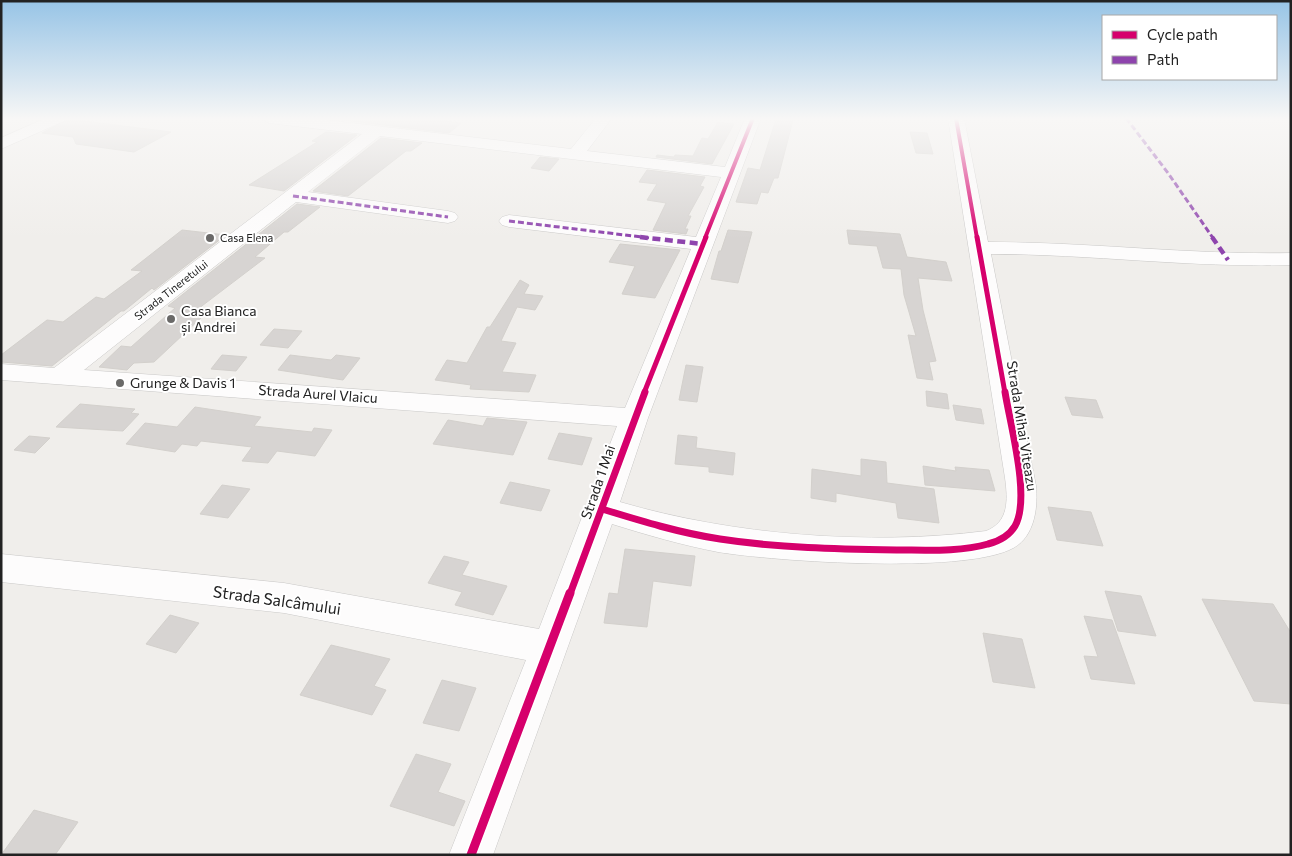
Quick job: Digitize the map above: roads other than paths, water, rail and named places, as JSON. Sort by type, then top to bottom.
[{"type":"street","name":"Strada Tineretului","points":[[61,375],[342,158]]},
{"type":"street","points":[[600,158],[730,173]]},
{"type":"street","name":"Strada 1 Mai","points":[[471,855],[602,510],[634,418],[736,158]]},
{"type":"street","name":"Strada Mihai Viteazu","points":[[602,510],[660,527],[722,539],[800,547],[924,550],[977,547],[1004,539],[1018,524],[1022,509],[1022,493],[963,158]]},
{"type":"street","points":[[293,196],[448,217]]},
{"type":"street","points":[[509,222],[702,244]]},
{"type":"street","points":[[978,248],[1045,248],[1210,260],[1291,259]]},
{"type":"street","name":"Strada Aurel Vlaicu","points":[[1,372],[634,418]]},
{"type":"street","name":"Strada Salcâmului","points":[[1,568],[284,598],[550,648]]},
{"type":"place","name":"Casa Elena","points":[[210,238]]},
{"type":"place","name":"Casa Bianca și Andrei","points":[[171,319]]},
{"type":"place","name":"Grunge & Davis 1","points":[[120,383]]}]
